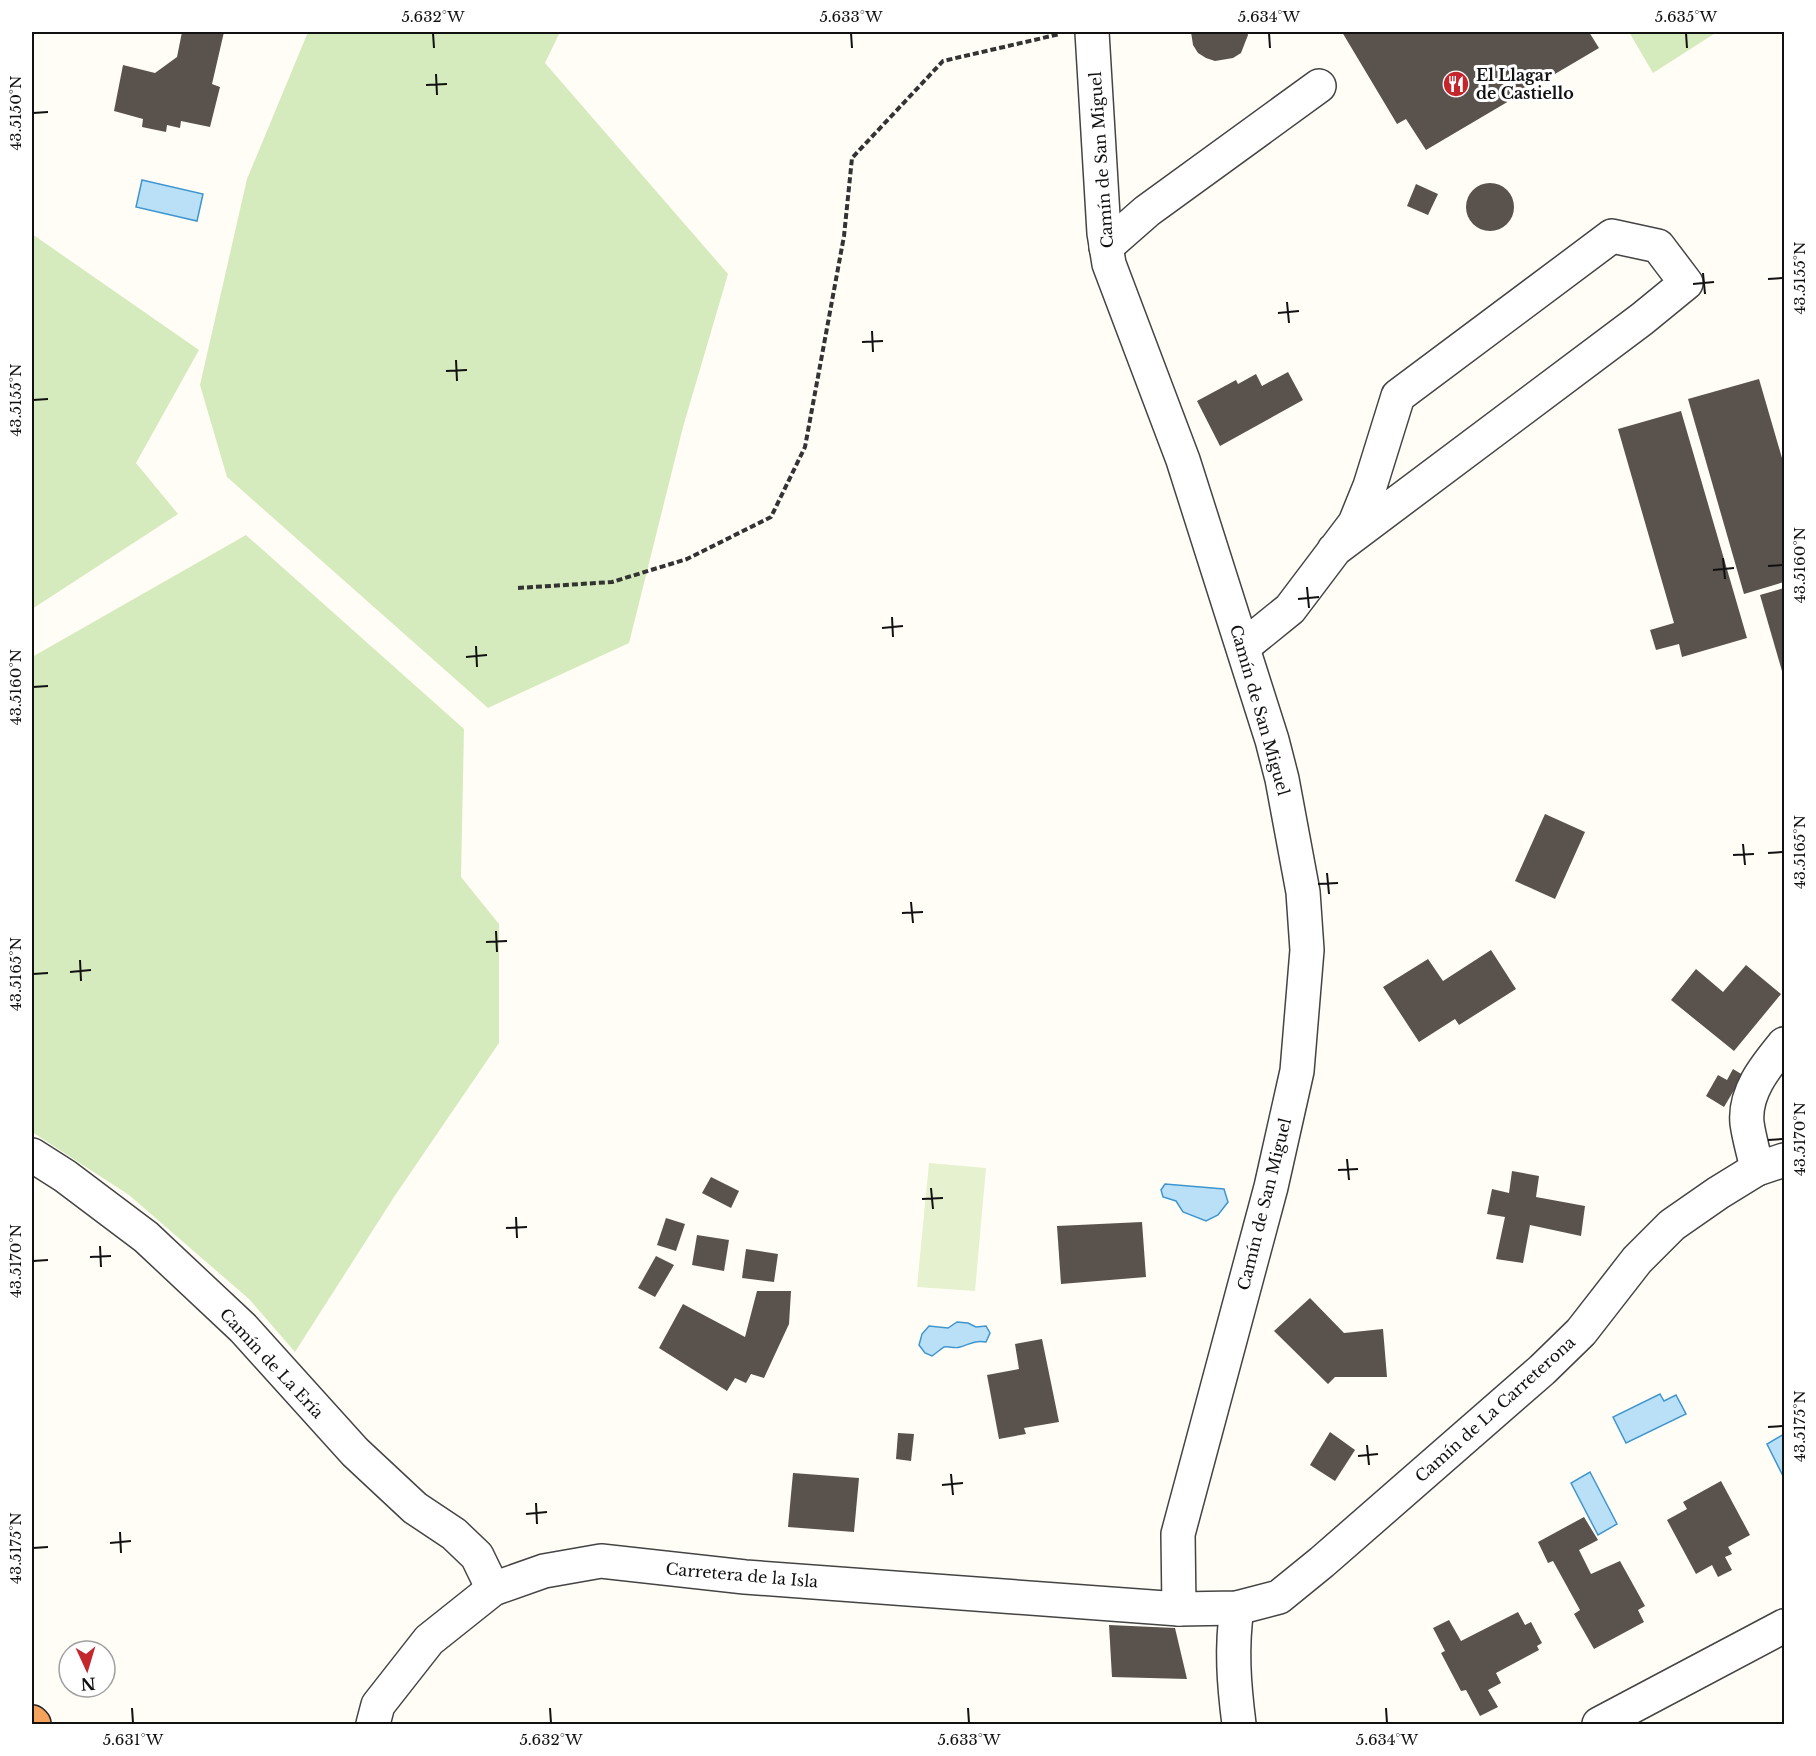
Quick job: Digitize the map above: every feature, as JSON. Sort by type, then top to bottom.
[{"type":"street","name":"Camín de San Miguel","points":[[1092,32],[1104,233],[1109,264],[1184,460],[1282,779],[1303,892],[1307,950],[1297,1071],[1276,1164],[1178,1534],[1179,1609]]},
{"type":"street","points":[[1106,247],[1147,211],[1319,86]]},
{"type":"street","points":[[1243,647],[1290,609],[1334,550],[1355,523],[1370,486],[1398,396],[1612,236],[1658,246],[1686,283],[1633,326],[1334,550]]},
{"type":"street","points":[[1771,1165],[1747,1121],[1751,1095],[1764,1068],[1785,1044]]},
{"type":"street","name":"Camín de La Ería","points":[[32,1155],[65,1176],[154,1244],[243,1328],[355,1452],[415,1508],[454,1534],[477,1556],[493,1588]]},
{"type":"street","name":"Camín de La Carreterona","points":[[1179,1609],[1237,1608],[1279,1597],[1542,1370],[1581,1332],[1637,1260],[1672,1225],[1718,1193],[1771,1165]]},
{"type":"street","name":"Carretera de la Isla","points":[[373,1725],[378,1705],[429,1640],[493,1588],[544,1571],[601,1562],[745,1577],[1179,1609]]},
{"type":"street","points":[[1237,1608],[1233,1638],[1233,1682],[1239,1725]]},
{"type":"street","points":[[1599,1725],[1785,1626]]},
{"type":"path","points":[[518,588],[612,582],[687,559],[771,517],[805,447],[844,236],[852,158],[943,61],[1069,32]]},
{"type":"green space","points":[[308,32],[560,32],[545,63],[728,274],[683,427],[629,643],[488,708],[227,477],[200,385],[247,179]]},
{"type":"green space","points":[[1629,32],[1717,32],[1653,73]]},
{"type":"green space","points":[[32,234],[199,350],[136,463],[178,514],[32,609]]},
{"type":"green space","points":[[246,535],[464,729],[461,877],[499,924],[499,1043],[394,1197],[295,1352],[249,1299],[129,1195],[32,1132],[32,657]]},
{"type":"green space","points":[[929,1163],[986,1168],[975,1291],[917,1287]]},
{"type":"water","points":[[142,180],[203,194],[197,221],[136,207]]},
{"type":"water","points":[[1165,1184],[1224,1189],[1228,1202],[1218,1215],[1206,1221],[1183,1212],[1176,1201],[1163,1197],[1161,1190]]},
{"type":"water","points":[[957,1322],[968,1323],[976,1327],[986,1326],[990,1333],[986,1342],[976,1342],[958,1348],[944,1347],[932,1356],[925,1353],[919,1345],[922,1334],[929,1326],[948,1328]]},
{"type":"water","points":[[1660,1394],[1664,1401],[1676,1395],[1686,1414],[1626,1443],[1613,1417]]},
{"type":"water","points":[[1784,1434],[1784,1478],[1767,1444]]},
{"type":"water","points":[[1590,1472],[1617,1524],[1598,1535],[1571,1483]]},
{"type":"building","points":[[182,32],[224,32],[212,84],[220,87],[210,127],[181,121],[180,128],[167,125],[166,132],[142,127],[143,119],[114,111],[123,65],[155,73],[177,57]]},
{"type":"building","points":[[1191,32],[1247,32],[1248,35],[1241,53],[1233,58],[1215,61],[1198,53],[1193,45]]},
{"type":"building","name":"El Llagar de Castiello","points":[[1342,32],[1589,32],[1599,48],[1426,150],[1406,119],[1397,124]]},
{"type":"building","points":[[1485,183],[1495,183],[1510,193],[1514,207],[1513,216],[1504,227],[1495,231],[1485,231],[1470,221],[1466,212],[1466,202],[1476,187]]},
{"type":"building","points":[[1416,184],[1438,194],[1428,215],[1407,206]]},
{"type":"building","points":[[1288,372],[1303,400],[1220,446],[1197,401],[1236,380],[1238,384],[1256,374],[1262,386]]},
{"type":"building","points":[[1759,379],[1784,465],[1784,582],[1744,594],[1688,399]]},
{"type":"building","points":[[1681,411],[1747,638],[1682,657],[1679,644],[1656,650],[1650,630],[1674,623],[1618,429]]},
{"type":"building","points":[[1784,588],[1784,678],[1760,595]]},
{"type":"building","points":[[1545,814],[1585,832],[1555,899],[1515,881]]},
{"type":"building","points":[[1491,950],[1516,989],[1459,1025],[1455,1019],[1419,1042],[1383,987],[1428,959],[1443,981]]},
{"type":"building","points":[[1746,965],[1781,994],[1734,1051],[1671,1000],[1696,969],[1723,992]]},
{"type":"building","points":[[1733,1069],[1743,1075],[1724,1107],[1706,1096],[1718,1075],[1727,1080]]},
{"type":"building","points":[[1512,1171],[1539,1176],[1536,1197],[1585,1206],[1581,1236],[1530,1225],[1523,1263],[1496,1259],[1505,1217],[1487,1214],[1492,1189],[1509,1193]]},
{"type":"building","points":[[711,1177],[739,1191],[731,1208],[702,1193]]},
{"type":"building","points":[[666,1218],[685,1224],[676,1251],[657,1245]]},
{"type":"building","points":[[1142,1222],[1146,1277],[1061,1284],[1057,1226]]},
{"type":"building","points":[[697,1235],[729,1240],[724,1271],[692,1265]]},
{"type":"building","points":[[746,1249],[778,1254],[774,1282],[742,1278]]},
{"type":"building","points":[[656,1256],[674,1265],[655,1297],[638,1288]]},
{"type":"building","points":[[757,1291],[791,1291],[789,1324],[764,1378],[751,1374],[746,1383],[735,1378],[727,1391],[659,1348],[683,1304],[745,1337]]},
{"type":"building","points":[[1310,1298],[1344,1333],[1383,1329],[1387,1377],[1335,1377],[1328,1384],[1274,1331]]},
{"type":"building","points":[[1042,1339],[1059,1422],[1024,1428],[1026,1434],[999,1439],[987,1375],[1019,1369],[1015,1344]]},
{"type":"building","points":[[1330,1432],[1355,1450],[1335,1481],[1310,1465]]},
{"type":"building","points":[[898,1433],[914,1434],[911,1461],[896,1459]]},
{"type":"building","points":[[793,1473],[859,1478],[854,1532],[788,1527]]},
{"type":"building","points":[[1721,1481],[1750,1535],[1728,1547],[1732,1554],[1725,1557],[1732,1570],[1718,1577],[1712,1565],[1696,1574],[1667,1520],[1687,1509],[1683,1502]]},
{"type":"building","points":[[1584,1517],[1598,1540],[1579,1550],[1591,1574],[1620,1561],[1645,1606],[1638,1610],[1644,1622],[1594,1649],[1574,1614],[1580,1610],[1553,1561],[1548,1563],[1538,1542]]},
{"type":"building","points":[[1518,1612],[1525,1625],[1531,1622],[1542,1643],[1537,1646],[1539,1650],[1496,1673],[1501,1683],[1488,1690],[1498,1707],[1480,1716],[1466,1690],[1461,1691],[1441,1653],[1445,1651],[1433,1628],[1449,1620],[1461,1641]]},
{"type":"building","points":[[1109,1625],[1175,1628],[1187,1679],[1112,1677]]},
{"type":"place","name":"El Llagar de Castiello","points":[[1456,84]]}]
